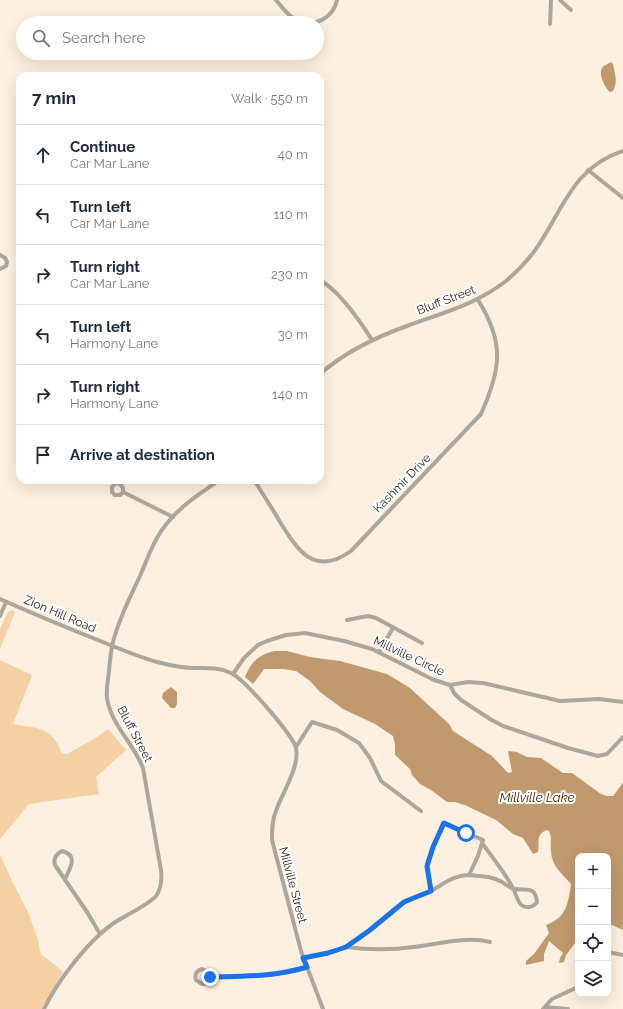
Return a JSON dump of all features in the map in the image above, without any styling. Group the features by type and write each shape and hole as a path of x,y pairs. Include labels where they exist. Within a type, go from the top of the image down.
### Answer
{"street":[{"path":"276,0 291,16"},
{"path":"324,19 334,10 338,0"},
{"path":"550,24 551,0"},
{"path":"560,0 571,10"},
{"name":"Bluff Street","path":"324,371 337,360 372,340 478,300 505,281 521,268 539,245 571,191 588,170 602,160 623,152"},
{"path":"588,170 623,198"},
{"path":"0,255 5,258 7,262 6,266 0,269"},
{"path":"324,283 338,295 372,340"},
{"name":"Kashmir Drive","path":"257,484 302,554 310,559 324,562 334,561 351,551 481,414 491,391 496,373 497,349 493,330 486,313 478,300"},
{"name":"Bluff Street","path":"44,1009 57,986 75,962 100,934 117,920 135,911 155,897 159,890 162,879 161,870 143,768 140,759 120,730 111,713 107,698 107,683 112,646 120,620 162,530 173,517 199,494 214,484"},
{"path":"123,492 173,517"},
{"name":"Zion Hill Road","path":"0,599 112,646"},
{"path":"0,616 6,602"},
{"path":"347,620 368,616 385,622 393,628 422,643"},
{"path":"380,652 393,628"},
{"name":"Millville Circle","path":"233,674 244,658 258,645 295,633 315,634 380,652 427,677 450,685 468,682 483,683 503,686 550,699 564,701 599,699 623,702"},
{"path":"112,646 119,650 178,667 219,669 233,674 257,696 287,732 296,747 312,722 337,730 359,743 370,758 381,781 421,811"},
{"name":"Millville Circle","path":"450,685 454,693 461,700 503,726 568,748 598,756 607,754 623,737"},
{"name":"Millville Street","path":"296,747 297,757 295,766 276,812 272,826 272,840 303,958 323,1009"},
{"path":"303,958 328,953 346,947 370,930 404,902 431,891 456,877 469,875 491,878 501,881 514,889 526,888 536,895 537,902 528,907 523,906 519,902 514,889 482,843 483,840 444,823 433,847 427,866 431,891"},
{"path":"469,875 482,843"},
{"path":"65,879 72,862 72,858 69,854 62,851 58,853 54,861 55,865 88,912 100,934"},
{"path":"346,947 371,950 396,950 467,940 490,942"},
{"path":"611,953 623,955"},
{"path":"210,977 271,975 307,967"},
{"path":"544,1008 552,999 575,988"},
{"path":"544,1008 568,1009"}],"shaded area":[{"path":"12,610 15,612 0,649 0,629 8,612"},
{"path":"0,660 32,675 13,724 44,730 54,738 62,754 67,754 108,729 126,750 96,777 99,794 29,804 0,839"},
{"path":"0,854 28,912 37,937 41,954 63,972 42,1009 0,1009"}],"water":[{"path":"611,62 613,64 616,81 615,88 610,92 601,77 601,71 605,65"},
{"name":"Millville Lake","path":"287,651 310,657 340,661 387,674 410,688 449,724 453,731 492,756 508,773 512,772 508,751 517,752 527,757 541,758 563,773 572,773 601,794 607,796 613,796 623,783 623,930 611,924 611,853 575,853 575,943 566,955 564,962 559,963 563,953 549,941 544,954 544,961 526,965 526,961 534,954 549,933 546,925 558,918 565,909 570,891 571,884 555,865 551,856 549,831 546,830 540,835 538,852 533,854 523,838 513,834 496,820 467,806 455,802 447,802 420,784 412,775 410,769 395,755 393,736 375,724 343,709 320,692 310,681 296,671 264,669 253,684 245,677 250,667 256,660 269,652"},
{"path":"171,687 177,692 177,704 175,708 171,708 162,698 163,693"}],"route":[{"path":"210,977 271,975 296,971 307,967 303,958 328,953 346,947 370,930 404,902 431,891 427,866 429,856 438,833 444,823 466,833"}]}
